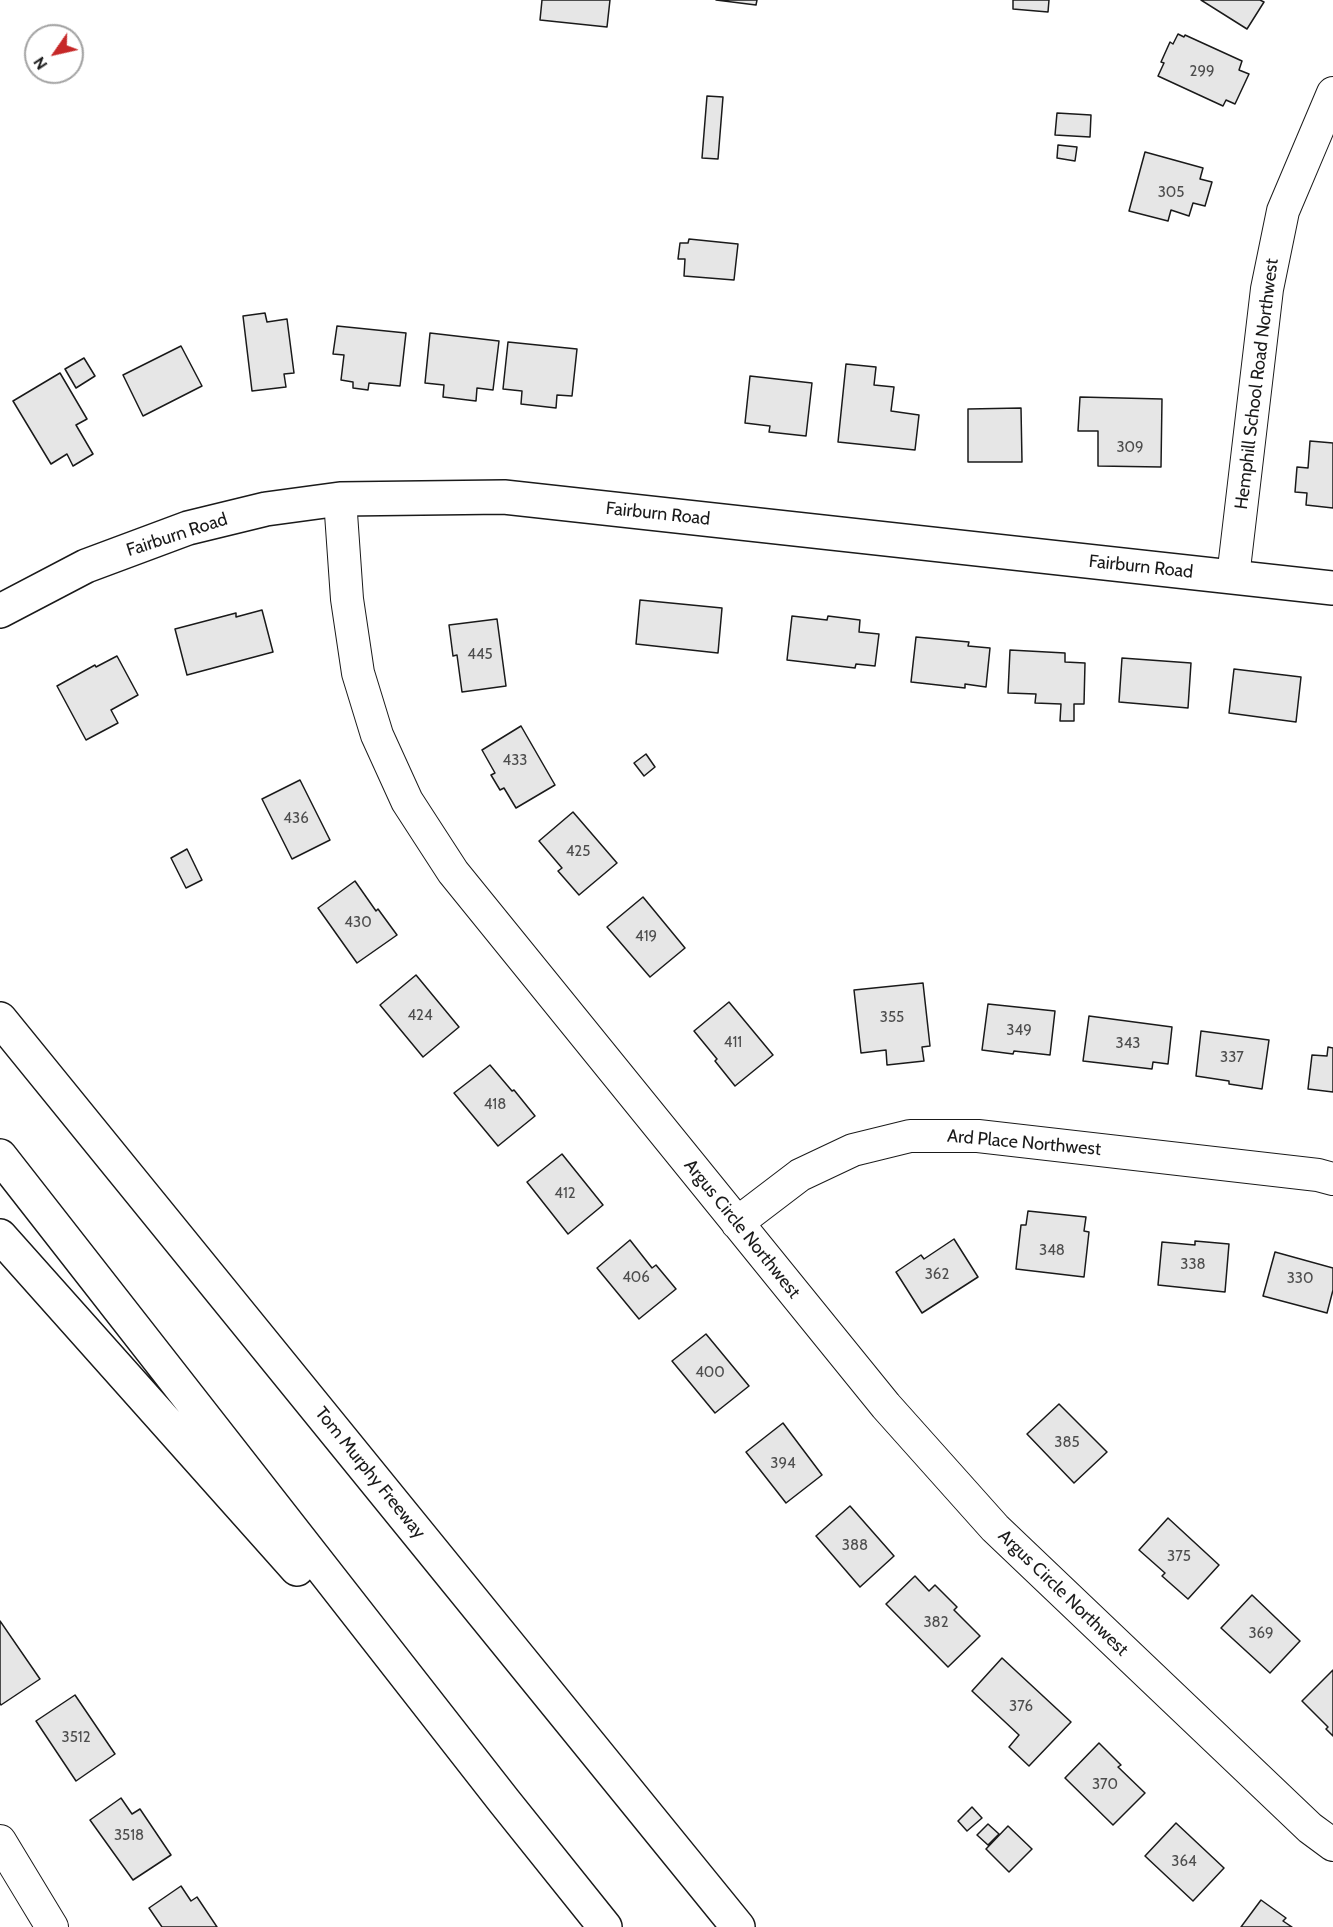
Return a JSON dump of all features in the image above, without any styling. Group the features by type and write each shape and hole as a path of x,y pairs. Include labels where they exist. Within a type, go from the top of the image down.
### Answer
{"main road":[{"name":"Fairburn Road","path":"0,611 86,566 188,528 266,508 340,499 504,497 1333,588"},
{"name":"Tom Murphy Freeway","path":"0,1019 738,1927"},
{"path":"0,1156 605,1927"},
{"path":"0,1236 504,1801"}],"street":[{"name":"Hemphill School Road Northwest","path":"1233,577 1267,289 1283,211 1333,93"},
{"name":"Argus Circle Northwest","path":"340,499 347,599 358,673 377,735 407,801 453,872 886,1407 994,1528 1310,1828 1333,1845"},
{"name":"Ard Place Northwest","path":"737,1223 800,1175 853,1150 910,1137 978,1136 1318,1175 1333,1179"},
{"path":"0,1841 52,1927"}],"building":[{"path":"542,0 610,0 607,27 540,20"},
{"path":"716,0 757,0 756,5"},
{"path":"1013,0 1049,0 1048,12 1013,9"},
{"path":"1201,0 1260,0 1264,2 1247,29"},
{"path":"1178,34 1242,61 1239,70 1249,74 1235,104 1226,100 1223,106 1158,76 1164,63 1161,62 1170,42 1173,44"},
{"path":"707,96 723,97 718,159 702,158"},
{"path":"1057,113 1091,115 1090,137 1055,135"},
{"path":"1058,145 1077,147 1075,161 1057,158"},
{"path":"1145,152 1203,168 1200,179 1212,182 1205,206 1193,203 1189,216 1171,210 1168,221 1129,211"},
{"path":"689,239 738,244 734,280 684,276 685,259 678,259 680,243 688,243"},
{"path":"265,313 267,322 287,319 294,373 284,374 286,387 252,391 243,316"},
{"path":"337,326 406,333 400,386 369,383 368,390 353,388 353,382 341,380 344,355 333,354"},
{"path":"430,333 499,341 493,390 477,388 476,401 443,397 444,385 425,383"},
{"path":"508,342 577,349 572,396 557,395 556,408 521,404 522,391 503,389"},
{"path":"181,346 202,386 143,416 123,375"},
{"path":"84,358 95,376 76,388 65,369"},
{"path":"846,364 876,367 874,385 894,387 891,411 919,415 915,450 838,442"},
{"path":"60,373 87,419 76,425 93,454 73,466 67,454 51,464 13,401"},
{"path":"750,376 812,383 806,436 769,432 770,426 745,423"},
{"path":"1080,397 1162,399 1161,467 1098,466 1098,431 1078,431"},
{"path":"1021,408 1022,462 968,462 968,409"},
{"path":"1310,441 1333,443 1333,508 1306,505 1307,493 1295,492 1297,467 1308,468"},
{"path":"640,600 722,608 718,653 636,644"},
{"path":"262,610 273,652 187,675 175,629 236,613 236,617"},
{"path":"792,616 827,620 828,616 860,620 859,632 879,634 875,666 856,664 855,668 787,660"},
{"path":"497,619 506,686 462,692 457,655 453,656 449,625"},
{"path":"916,637 969,642 968,646 990,648 986,687 965,684 965,688 911,682"},
{"path":"1010,650 1065,653 1065,662 1085,663 1084,704 1074,704 1074,721 1060,721 1061,704 1035,703 1036,694 1008,693"},
{"path":"117,656 138,695 111,710 118,723 86,740 57,686"},
{"path":"1122,658 1191,663 1188,708 1119,702"},
{"path":"1234,669 1301,677 1296,722 1229,713"},
{"path":"521,726 555,785 516,808 504,788 500,790 491,775 495,773 482,750"},
{"path":"646,754 655,767 644,776 634,763"},
{"path":"300,780 330,840 292,859 262,799"},
{"path":"573,812 617,863 579,895 558,871 562,868 539,841"},
{"path":"187,849 202,880 186,888 171,858"},
{"path":"355,881 376,911 378,909 397,935 357,963 318,908"},
{"path":"643,897 685,948 650,977 607,927"},
{"path":"416,975 459,1027 423,1057 380,1005"},
{"path":"923,983 930,1046 922,1047 924,1061 887,1065 886,1050 861,1053 854,990"},
{"path":"729,1002 773,1055 735,1086 694,1031"},
{"path":"988,1004 1055,1011 1050,1055 982,1050"},
{"path":"1089,1016 1172,1027 1168,1064 1153,1062 1152,1069 1083,1061"},
{"path":"1201,1031 1269,1040 1262,1089 1196,1076"},
{"path":"1328,1047 1333,1048 1333,1092 1308,1089 1312,1055 1327,1056"},
{"path":"490,1065 535,1116 498,1146 454,1093"},
{"path":"562,1154 603,1205 568,1234 527,1182"},
{"path":"1028,1211 1086,1217 1084,1231 1089,1232 1084,1277 1016,1269 1021,1225 1026,1225"},
{"path":"954,1239 978,1277 922,1313 896,1272 921,1255 924,1259"},
{"path":"630,1240 652,1268 656,1265 676,1289 639,1319 597,1268"},
{"path":"1195,1241 1229,1244 1225,1292 1158,1285 1162,1242 1195,1245"},
{"path":"1275,1252 1333,1268 1333,1290 1327,1313 1263,1296"},
{"path":"706,1334 749,1386 715,1413 672,1361"},
{"path":"1059,1404 1107,1452 1074,1483 1027,1434"},
{"path":"783,1423 822,1475 786,1503 746,1452"},
{"path":"850,1506 894,1556 860,1587 816,1536"},
{"path":"1168,1518 1219,1565 1188,1599 1162,1576 1165,1573 1139,1550"},
{"path":"915,1576 929,1591 935,1585 957,1607 954,1610 980,1636 948,1667 886,1604"},
{"path":"1252,1595 1300,1641 1270,1673 1221,1628"},
{"path":"0,1621 40,1679 1,1705 0,1703"},
{"path":"1002,1658 1071,1722 1029,1766 1009,1747 1019,1735 972,1691"},
{"path":"1333,1670 1333,1736 1326,1729 1328,1727 1302,1701"},
{"path":"75,1695 115,1754 76,1781 36,1721"},
{"path":"1099,1743 1121,1765 1118,1767 1145,1793 1113,1825 1065,1778"},
{"path":"121,1798 132,1814 140,1809 171,1855 133,1880 90,1820"},
{"path":"972,1807 982,1818 967,1831 958,1821"},
{"path":"1176,1823 1224,1868 1193,1901 1145,1856"},
{"path":"988,1824 999,1834 988,1845 977,1835"},
{"path":"1008,1826 1032,1849 1009,1872 986,1849"},
{"path":"181,1886 191,1901 197,1897 217,1927 162,1927 149,1908"},
{"path":"1261,1900 1286,1918 1283,1921 1292,1927 1241,1927"}]}
